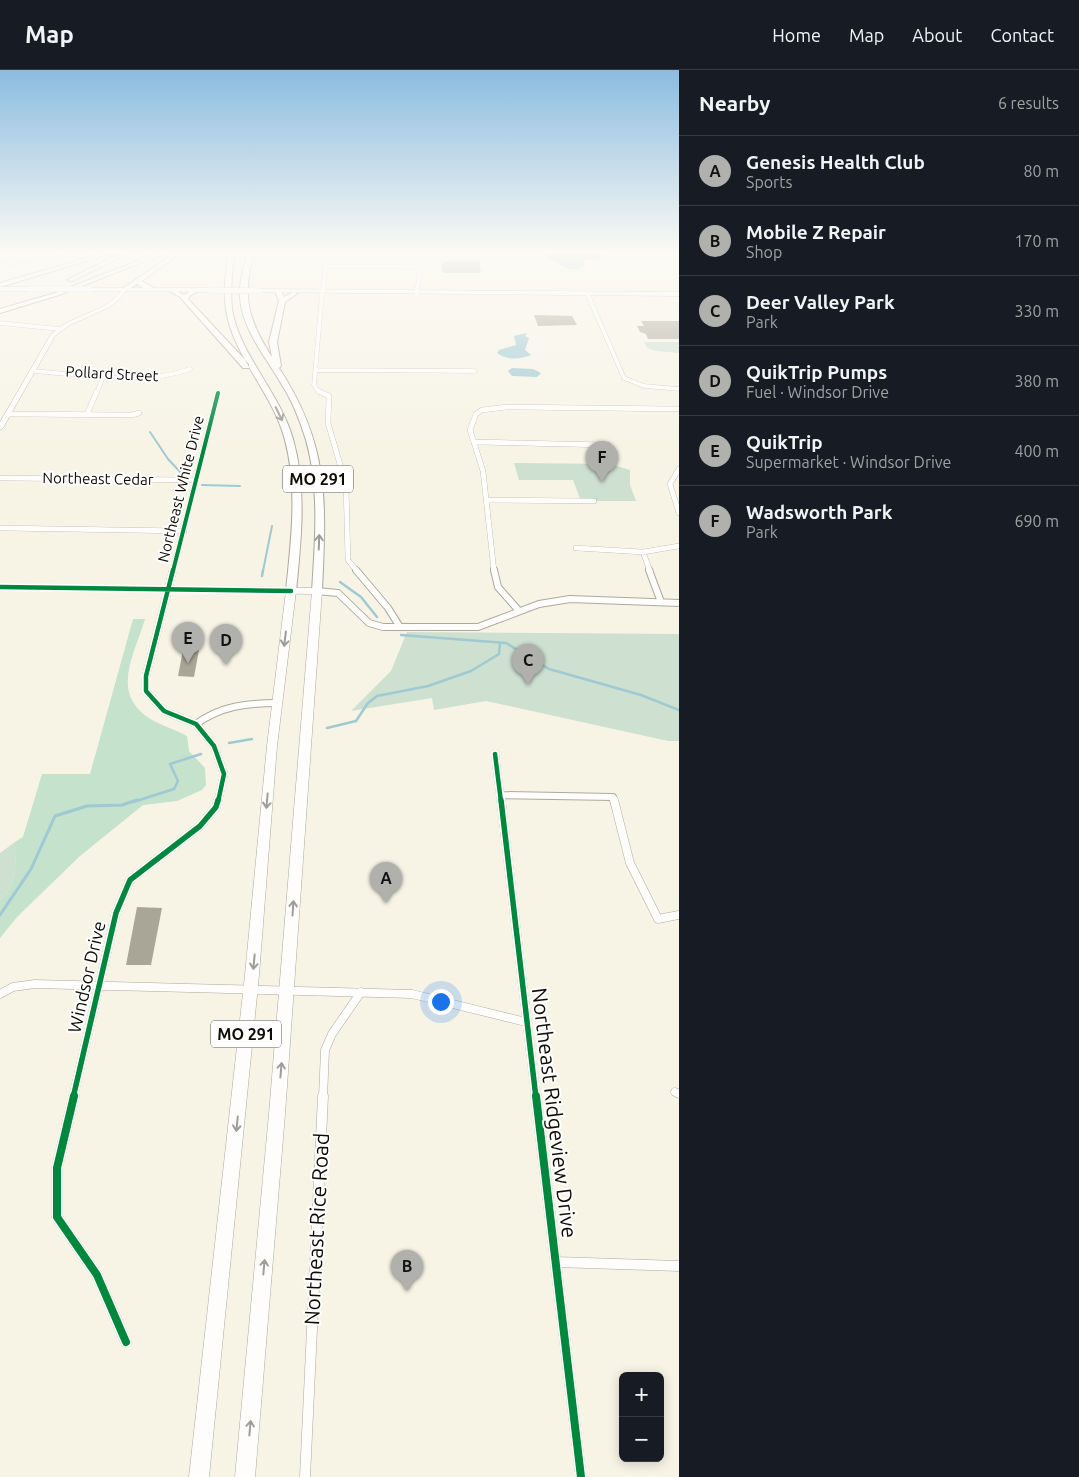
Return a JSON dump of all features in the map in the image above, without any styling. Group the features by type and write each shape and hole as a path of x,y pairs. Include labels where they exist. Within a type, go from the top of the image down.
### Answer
{"highway":[{"path":"202,318 267,390"},
{"name":"MO 291","path":"231,318 239,343 282,418 297,477 297,525 292,591"},
{"name":"MO 291","path":"247,318 251,330 296,403 307,428 318,473 320,500 317,591"},
{"path":"278,318 273,342 280,376"}],"main road":[{"path":"0,428 53,335 84,318"},
{"path":"0,587 317,591"},
{"name":"MO 291","path":"199,1477 251,989 277,703 292,591"},
{"name":"MO 291","path":"246,1477 287,990 317,591"}],"street":[{"path":"321,318 314,385 319,392 329,396 328,423 346,485 348,560 388,608 400,627"},
{"path":"598,318 624,378 644,386 679,389"},
{"path":"0,323 27,324 59,330"},
{"name":"Pollard Street","path":"32,371 63,372 103,377 158,377 177,375 190,369"},
{"path":"316,370 475,371"},
{"path":"88,414 103,377"},
{"name":"Northeast White Drive","path":"169,590 218,393"},
{"path":"519,611 498,587 494,572 487,500 476,442 470,430 476,414 507,407 679,409"},
{"path":"9,414 132,415 139,413"},
{"path":"476,442 608,445"},
{"path":"679,469 670,484 679,513"},
{"name":"Northeast Cedar","path":"0,478 196,480"},
{"path":"487,500 594,502"},
{"path":"0,528 184,531"},
{"path":"576,548 642,552 679,546"},
{"path":"642,552 661,602"},
{"name":"Windsor Drive","path":"126,1342 97,1275 57,1217 57,1168 116,913 130,880 200,826 216,807 222,790 224,774 214,746 196,724 164,710 151,699 146,691 146,676 169,590"},
{"path":"317,591 338,593 369,623 383,627 478,627 539,604 570,599 679,603"},
{"path":"196,724 207,715 235,705 277,703"},
{"name":"Northeast Ridgeview Drive","path":"495,754 502,795 526,1022 581,1477"},
{"path":"502,795 614,797 630,863 658,919 679,915"},
{"path":"0,994 13,987 35,984 362,992 439,998 486,1014 526,1022"},
{"name":"Northeast Rice Road","path":"305,1477 324,1050 332,1034 362,992"},
{"path":"556,1262 679,1266"}],"green space":[{"path":"644,342 679,342 679,353 656,351 647,348"},
{"path":"514,463 611,464 630,470 630,485 636,501 581,501 573,480 519,480"},
{"path":"133,619 145,619 128,674 131,698 139,710 152,720 187,736 189,751 205,768 206,785 202,790 177,801 143,805 80,856 17,917 0,938 0,900 13,880 15,873 15,842 23,837 42,774 90,774"},
{"path":"407,632 679,634 679,741 668,741 486,701 434,710 432,698 351,711 391,671"},
{"path":"15,842 15,873 10,887 0,900 0,853"}],"water":[{"path":"527,333 525,336 529,338 525,350 531,355 523,358 514,358 501,356 497,353 499,350 516,345 514,336"},
{"path":"512,368 533,369 541,373 537,377 512,376 508,371"}],"building":[{"path":"535,318 573,318 577,325 538,326"},
{"path":"641,321 679,321 679,339 648,339 646,334 640,332 637,326 644,326"},
{"path":"183,650 199,650 194,677 178,676"},
{"path":"137,907 162,908 151,965 126,965"}],"waterway":[{"path":"150,432 168,459 183,475"},
{"path":"202,485 240,486"},
{"path":"263,571 272,526"},
{"path":"262,576 263,570"},
{"path":"340,582 361,597 377,617"},
{"path":"401,635 506,643 549,669 641,695 679,710"},
{"path":"327,728 356,721 368,703 377,696 428,686 471,671 499,654 500,643"},
{"path":"229,743 252,739"},
{"path":"133,802 174,789 178,781 170,764 201,754"},
{"path":"0,915 31,869 55,816 87,806 122,805 137,800"}],"cycle path":[{"path":"126,1342 97,1275 57,1217 57,1168 116,913 130,880 200,826 216,807 222,790 224,774 214,746 196,724 164,711 151,699 146,691 146,676 218,393"},
{"path":"0,587 291,591"},
{"path":"495,754 581,1477"}],"place":[{"name":"Wadsworth Park","path":"602,482"},
{"name":"QuikTrip","path":"188,663"},
{"name":"QuikTrip Pumps","path":"226,665"},
{"name":"Deer Valley Park","path":"528,685"},
{"name":"Genesis Health Club","path":"386,903"},
{"name":"Mobile Z Repair","path":"407,1291"}]}
